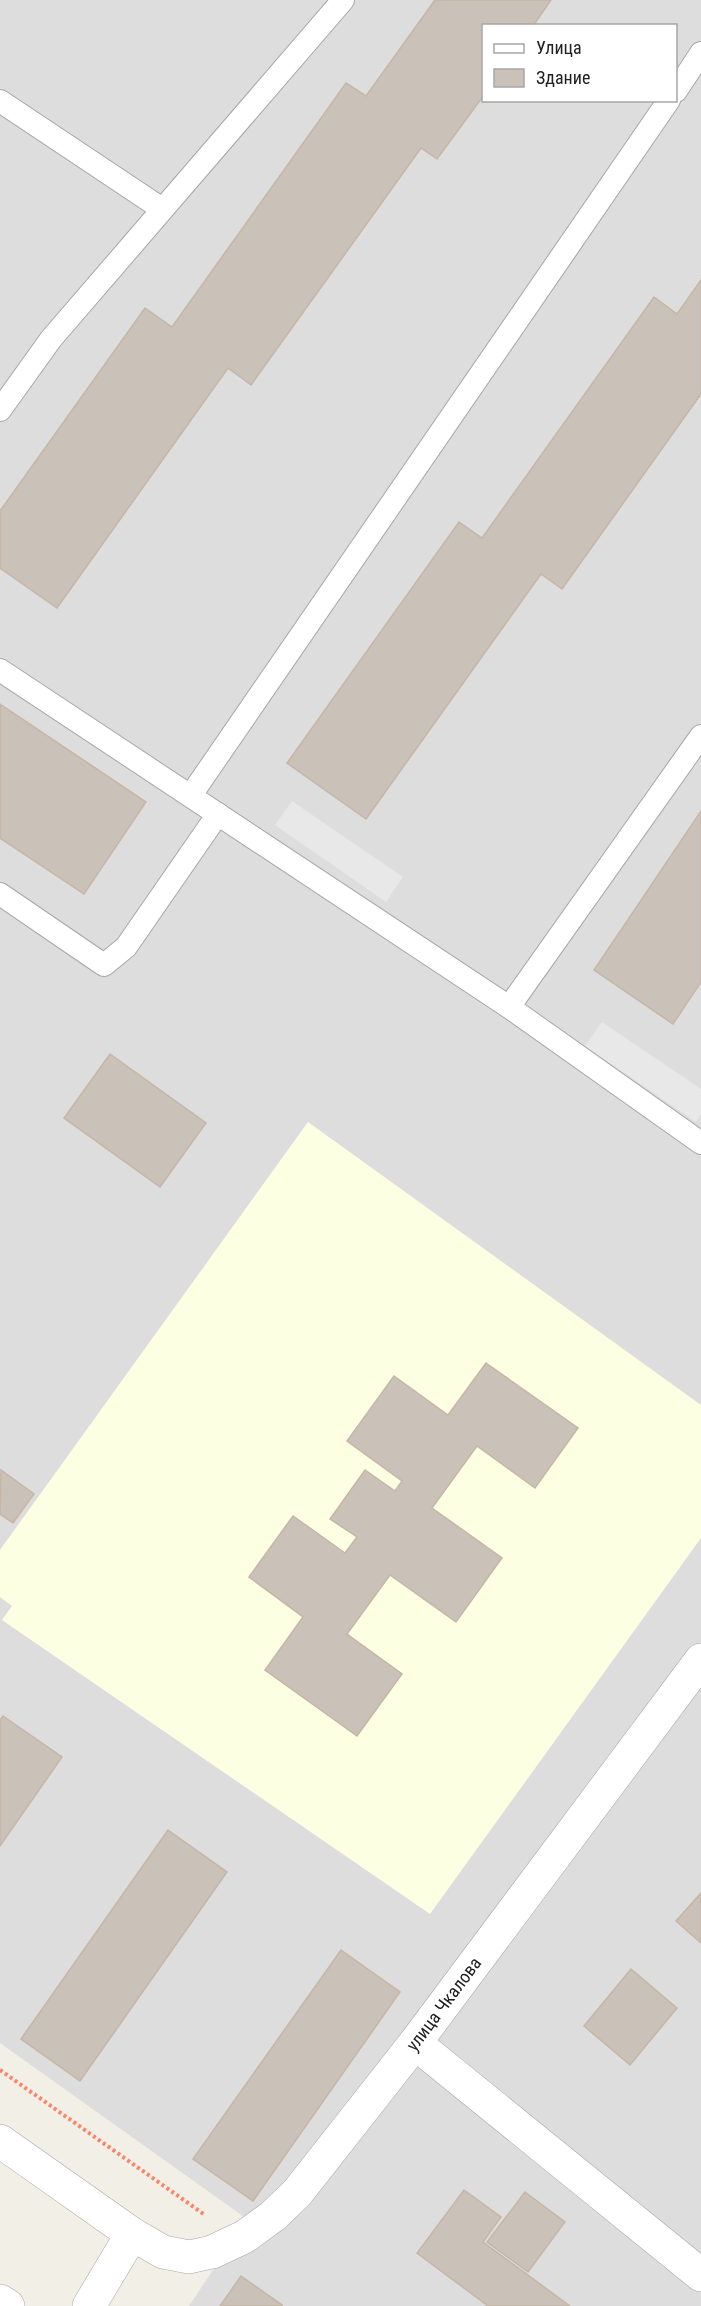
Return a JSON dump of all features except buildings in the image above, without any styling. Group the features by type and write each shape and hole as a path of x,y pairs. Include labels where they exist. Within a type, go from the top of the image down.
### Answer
{"street":[{"name":"улица Чкалова","path":"0,2141 132,2234 163,2252 189,2257 212,2252 244,2237 273,2216 297,2193 415,2043 701,1660"},
{"path":"415,2043 701,2275"},
{"path":"89,2306 132,2234"},
{"path":"0,2301 8,2306"}],"lane":[{"path":"0,410 51,339 343,0"},
{"path":"677,88 701,53"},
{"path":"0,101 162,210"},
{"path":"191,795 668,102"},
{"path":"0,670 509,1007 701,1143"},
{"path":"509,1007 701,736"},
{"path":"0,894 104,965 126,947 218,814"}],"path":[{"path":"0,2070 212,2219"}],"shaded area":[{"path":"0,0 701,0 701,2306 189,2306 247,2219 0,2043"},
{"path":"292,801 403,877 386,902 275,825"},
{"path":"602,1022 701,1089 701,1114 696,1122 585,1046"},
{"path":"308,1122 701,1405 701,1538 430,1914 2,1620 12,1606 0,1597 0,1550"}]}
